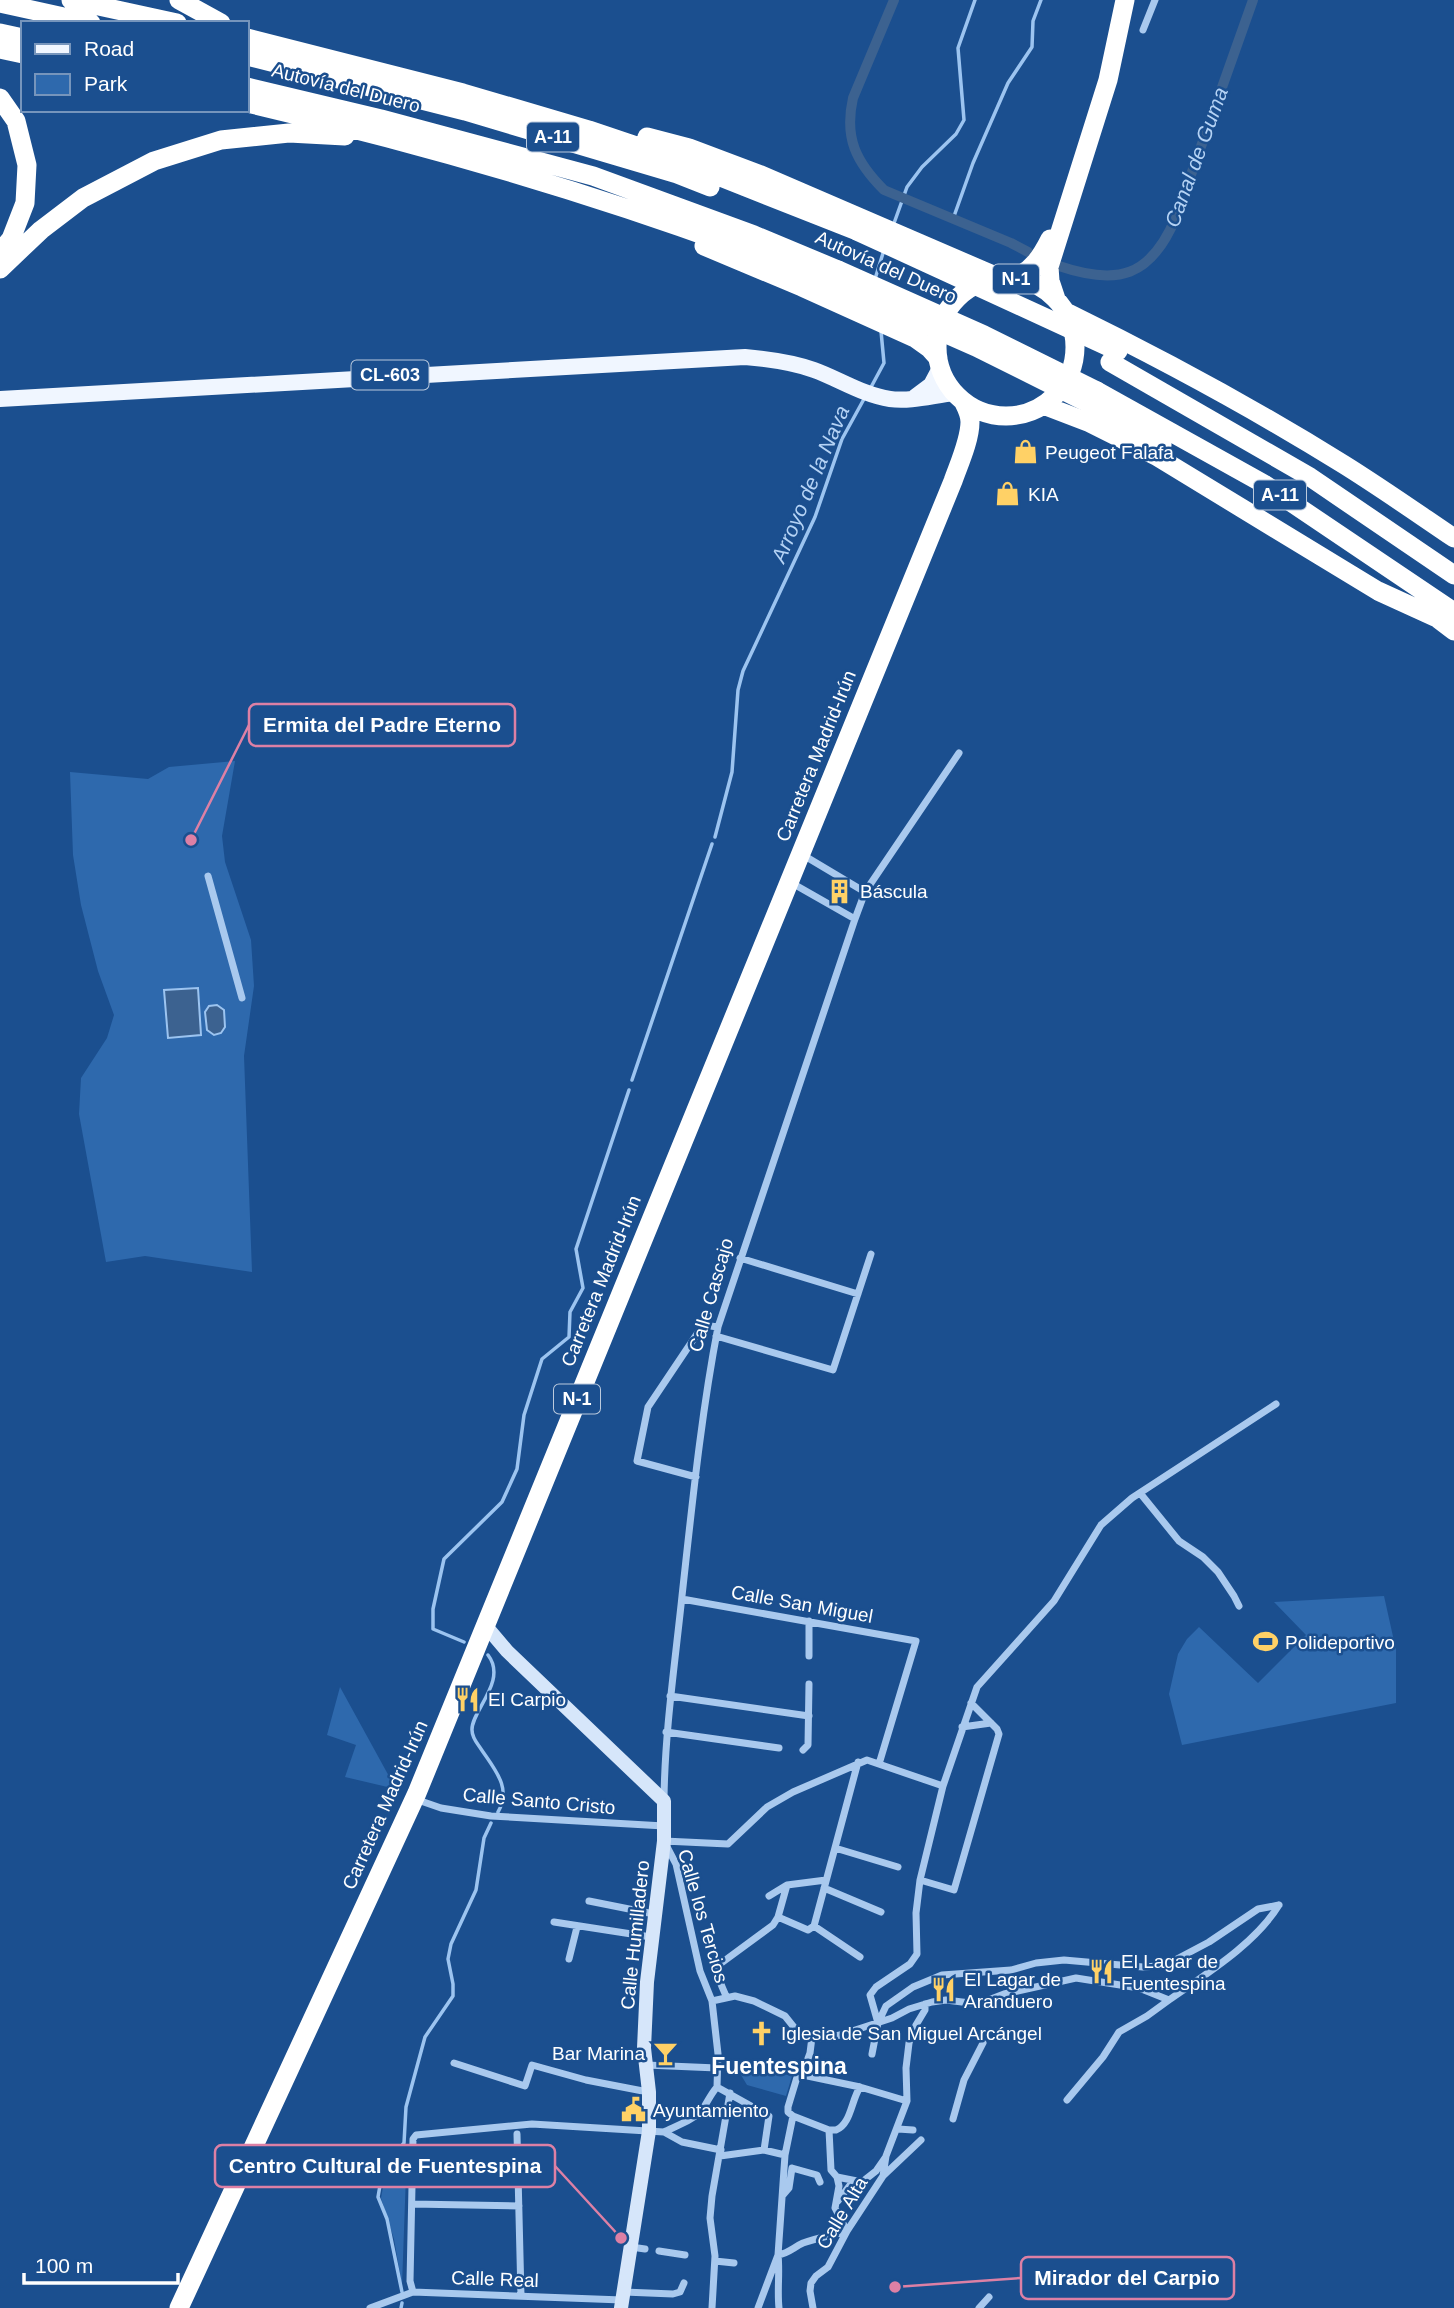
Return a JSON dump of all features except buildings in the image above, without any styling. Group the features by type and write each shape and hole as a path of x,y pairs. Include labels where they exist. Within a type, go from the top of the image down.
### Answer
{"highway":[{"path":"71,0 168,21"},
{"path":"179,0 217,21"},
{"name":"N-1","path":"1043,405 1059,392 1070,373 1075,353 1073,332 1050,281 1049,267 1108,80 1125,0"},
{"path":"0,4 81,21"},
{"path":"0,33 21,38"},
{"path":"251,38 463,93 589,130 675,159 860,232 921,242 1007,278"},
{"path":"0,49 21,54"},
{"name":"Autovía del Duero","path":"248,56 465,111 860,232 1114,357 1310,477 1454,575"},
{"name":"Autovía del Duero","path":"248,87 381,119 593,176 754,235 834,277 984,335 1093,397 1264,484 1445,615"},
{"path":"0,98 16,121 27,165 25,203 10,239 0,252"},
{"path":"248,103 548,182 834,277"},
{"path":"0,269 41,230 83,198 154,161 221,140 289,132 361,138 426,148"},
{"path":"548,182 652,222 898,330 929,348 939,363"},
{"name":"N-1","path":"959,397 946,382 939,363 937,336 945,314 959,296 978,284 1028,271 1038,261 1071,194"},
{"name":"N-1","path":"1007,278 1030,282 1044,289 1061,306"},
{"path":"1061,306 1343,464 1454,538"},
{"path":"1114,357 1264,430 1341,477 1454,554"},
{"path":"959,397 978,410 996,415 1020,414 1043,405 1090,423 1156,456 1378,591 1445,615 1454,631"},
{"name":"Carretera Madrid-Irún","path":"179,2308 414,1798 790,882 962,456 970,423 969,414 959,397"},
{"name":"Carretera Madrid-Irún","path":"962,456 982,427 996,415"}],"main road":[{"name":"CL-603","path":"0,399 708,357 780,361 812,369 886,398 959,397"},
{"path":"914,398 931,385 939,363"},
{"path":"485,1625 507,1651 664,1801"},
{"name":"Calle Cascajo","path":"664,1801 664,1826"},
{"name":"Calle Humilladero","path":"622,2300 638,2248 656,2131 644,2048 651,1937 664,1826"}],"street":[{"path":"1143,30 1155,0"},
{"name":"Calle Cascajo","path":"664,1801 670,1696 696,1477 718,1326 865,892 959,752"},
{"path":"801,854 865,892"},
{"path":"208,876 242,998"},
{"path":"790,882 855,919"},
{"path":"716,1336 833,1370 871,1254"},
{"path":"740,1258 858,1294"},
{"path":"696,1477 637,1461 648,1406 703,1325 718,1326"},
{"path":"878,2022 870,1995 885,1980 909,1964 917,1954 916,1913 920,1880 943,1786 977,1687 1054,1601 1101,1525 1140,1493 1276,1404"},
{"path":"1140,1493 1179,1541 1203,1557 1218,1572 1239,1606"},
{"name":"Calle San Miguel","path":"682,1599 916,1641 879,1764"},
{"path":"809,1621 809,1656"},
{"path":"803,1750 808,1745 809,1684"},
{"path":"670,1696 809,1716"},
{"path":"920,1880 954,1890 999,1734 971,1703"},
{"path":"962,1727 991,1723"},
{"path":"666,1732 779,1748"},
{"path":"664,1841 729,1844 767,1807 793,1792 867,1760 943,1786"},
{"path":"778,1917 808,1930 814,1926 858,1762"},
{"name":"Calle Santo Cristo","path":"414,1798 441,1808 491,1816 664,1826"},
{"name":"Calle los Tercios","path":"664,1841 676,1864 700,1971 712,2001 717,2087"},
{"path":"835,1848 898,1867"},
{"path":"769,1896 787,1885 825,1884 881,1912"},
{"path":"726,1996 717,1969 773,1925 787,1885"},
{"path":"589,1901 654,1914"},
{"path":"872,2054 878,2022 886,2007 913,1987 942,1975 1011,1970 1036,1963 1064,1960 1143,1968 1158,1966 1209,1942 1258,1909 1279,1905 1268,1922 1208,1973 1147,2016 1119,2032 1103,2057 1067,2099"},
{"path":"554,1922 651,1937"},
{"path":"814,1926 860,1957"},
{"path":"569,1959 577,1927"},
{"path":"860,2087 853,2098 846,2123 836,2130 829,2130 789,2112 788,2107 798,2074 806,2064 812,2037 840,2035 925,2004 946,2000 978,2004 1004,1994 1076,1979 1139,1988 1168,2000"},
{"name":"Calle los Tercios","path":"712,2001 726,1996 754,2001 790,2020 797,2032 812,2037"},
{"name":"Calle Alta","path":"813,2308 811,2283 828,2267 847,2231 883,2176 886,2156 907,2101 906,2068 909,2043 925,2010 925,2004"},
{"path":"953,2119 964,2080 983,2043"},
{"path":"454,2063 525,2086 532,2065 649,2092"},
{"path":"646,2064 717,2068"},
{"path":"798,2074 860,2087 907,2101"},
{"path":"414,2292 410,2281 413,2138 416,2135 533,2124 656,2131 682,2124 704,2108 708,2097 717,2087 769,2116 764,2150"},
{"path":"712,2308 715,2261 710,2218 730,2093"},
{"path":"779,2308 777,2285 782,2195 785,2155 793,2116"},
{"path":"898,2129 913,2130"},
{"path":"778,2255 790,2252 799,2245 847,2231 835,2208 839,2186 831,2170 829,2130"},
{"path":"656,2131 721,2153 764,2150 785,2155"},
{"path":"517,2134 521,2296"},
{"path":"883,2176 921,2140"},
{"path":"837,2178 862,2182 870,2177 886,2156"},
{"path":"782,2195 789,2189 792,2168 817,2175 820,2182"},
{"path":"837,2201 853,2180"},
{"path":"412,2204 519,2206"},
{"path":"659,2251 685,2255"},
{"path":"758,2308 778,2255"},
{"path":"715,2261 734,2263"},
{"name":"Calle Real","path":"370,2308 414,2292 622,2300 673,2294 680,2292 684,2283"},
{"path":"979,2308 989,2297"}],"green space":[{"path":"235,761 222,836 225,862 251,940 254,986 244,1056 252,1272 145,1256 106,1262 79,1114 81,1078 107,1038 114,1015 98,971 81,905 73,855 70,772 148,779 169,767"},
{"path":"1384,1596 1396,1650 1396,1703 1182,1745 1169,1694 1178,1654 1187,1639 1199,1627 1258,1683 1306,1635 1274,1602"},
{"path":"340,1687 396,1789 345,1777 356,1745 327,1735"},
{"path":"751,2066 792,2076 786,2096 747,2085 738,2070"},
{"path":"407,2147 402,2285 394,2239 381,2198 386,2171 392,2160"}],"shaded area":[{"path":"198,988 201,1035 168,1038 164,990"},
{"path":"217,1005 224,1010 225,1027 221,1033 214,1035 207,1030 205,1012 209,1006"}],"waterway":[{"name":"Canal de Guma","path":"894,0 853,98 851,137 860,159 884,190 1028,252"},
{"name":"Arroyo de la Nava","path":"893,226 907,187 922,167 956,134 964,120 958,48 975,0"},
{"path":"953,219 973,163 1008,83 1032,47 1033,21 1041,0"},
{"name":"Canal de Guma","path":"1059,266 1080,272 1115,275 1130,272 1144,264 1155,253 1176,217 1253,0"},
{"name":"Arroyo de la Nava","path":"875,279 884,250"},
{"name":"Arroyo de la Nava","path":"870,389 884,363 881,331"},
{"name":"Arroyo de la Nava","path":"715,837 732,772 738,690 743,671 815,517 842,439 864,399"},
{"name":"Arroyo de la Nava","path":"632,1080 712,844"},
{"name":"Arroyo de la Nava","path":"464,1642 433,1629 433,1609 444,1559 502,1502 517,1469 524,1415 542,1359 569,1337 570,1312 583,1288 576,1249 629,1090"},
{"name":"Arroyo de la Nava","path":"488,1655 494,1675 472,1730 475,1740 500,1779 503,1795 498,1812"},
{"name":"Arroyo de la Nava","path":"402,2292 387,2219 378,2197 383,2168 404,2143 406,2107 425,2037 453,1996 448,1959 451,1944 476,1890 484,1838 491,1823"},
{"name":"Arroyo de la Nava","path":"401,2308 402,2303"}],"place":[{"name":"Peugeot Falafa","path":"1025,452"},
{"name":"KIA","path":"1008,494"},
{"name":"Ermita del Padre Eterno","path":"191,840"},
{"name":"Báscula","path":"840,891"},
{"name":"Polideportivo","path":"1265,1642"},
{"name":"El Carpio","path":"468,1699"},
{"name":"El Lagar de Fuentespina","path":"1101,1972"},
{"name":"El Lagar de Aranduero","path":"944,1990"},
{"name":"Iglesia de San Miguel Arcángel","path":"761,2033"},
{"name":"Bar Marina","path":"665,2053"},
{"name":"Ayuntamiento","path":"633,2110"},
{"name":"Centro Cultural de Fuentespina","path":"621,2238"},
{"name":"Mirador del Carpio","path":"895,2287"}],"district":[{"name":"Fuentespina","path":"779,2066"}]}
